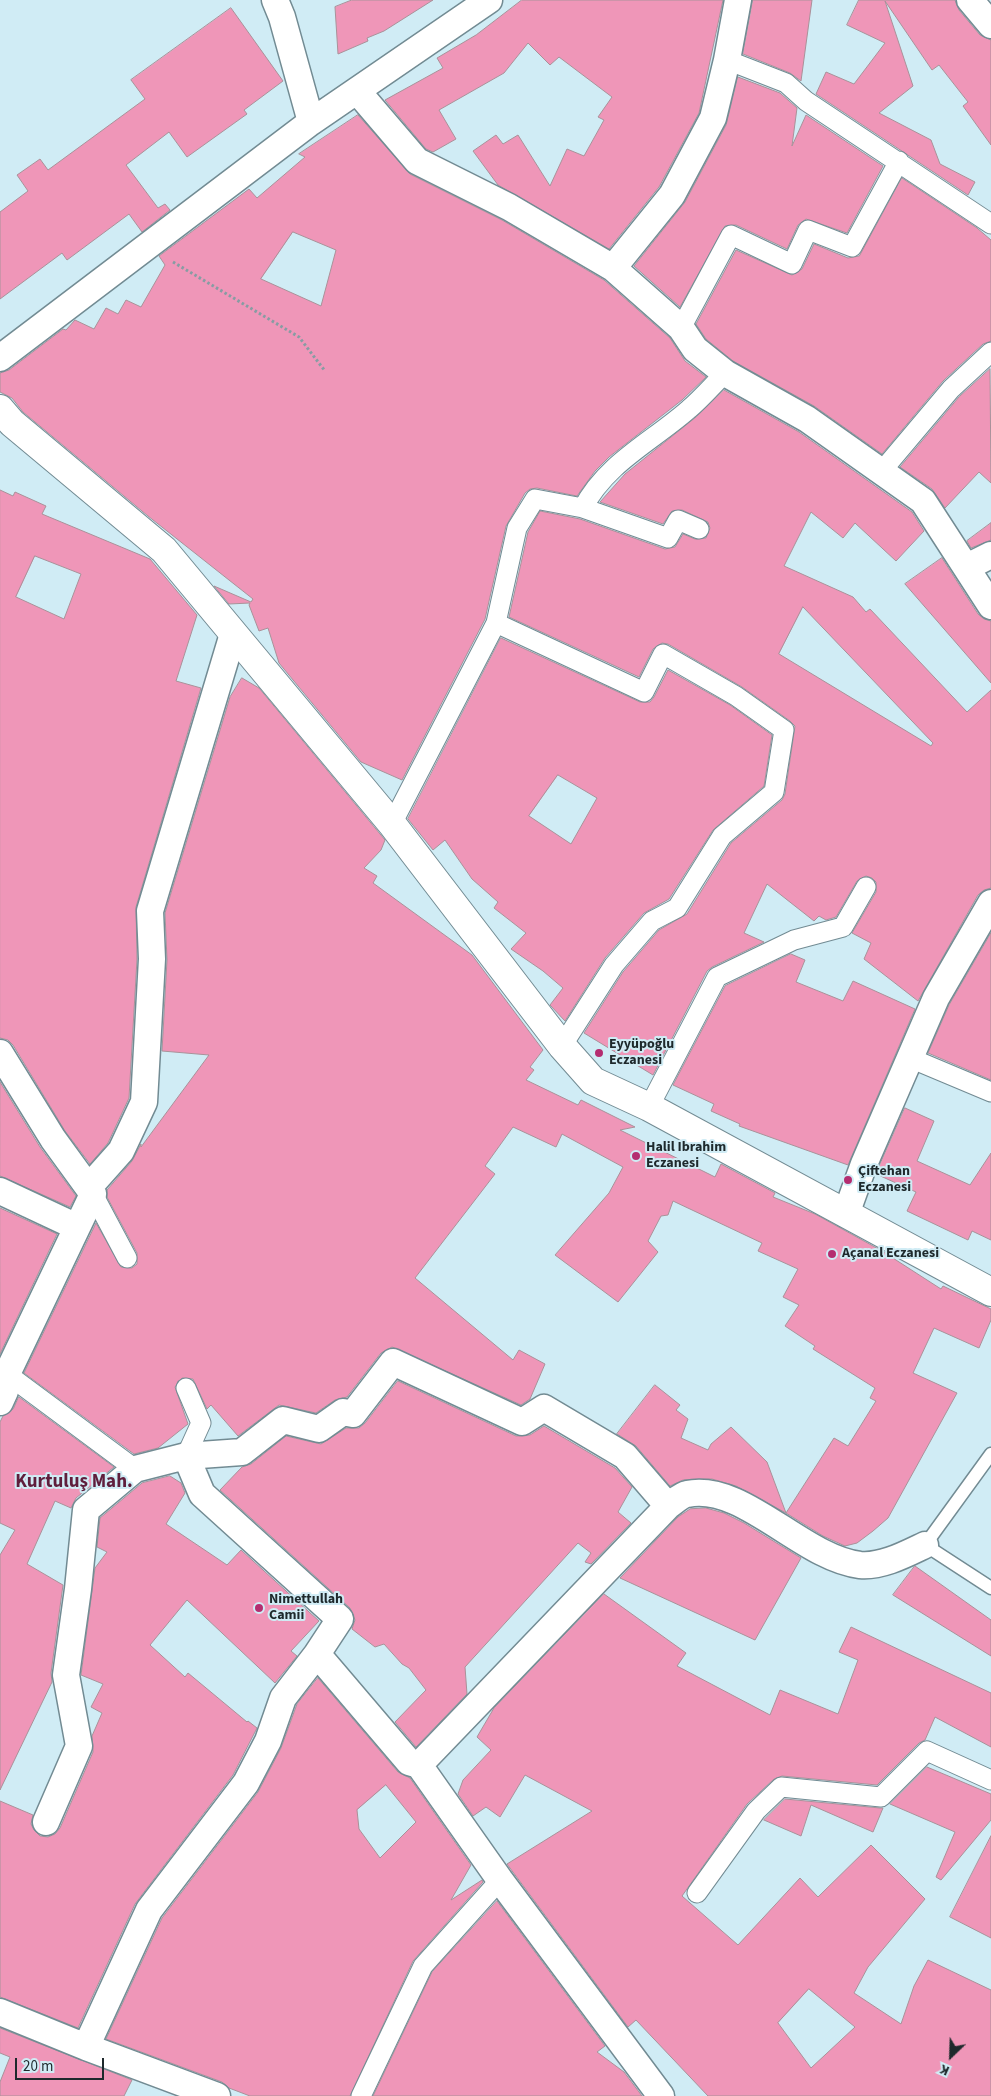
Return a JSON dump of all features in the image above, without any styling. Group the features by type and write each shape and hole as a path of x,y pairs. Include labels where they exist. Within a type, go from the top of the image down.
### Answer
{"main road":[{"path":"0,409 12,423 164,550 392,824 562,1046 593,1082 649,1107 991,1292"}],"street":[{"path":"275,0 282,17 311,122"},
{"path":"0,358 311,122 358,92 489,0"},
{"path":"613,268 672,194 713,118 727,60 738,0"},
{"path":"970,0 991,25"},
{"path":"727,60 786,83 806,101 899,161 991,224"},
{"path":"358,92 417,161 509,207 613,268 681,328 695,349 725,373 807,419 923,501 991,606"},
{"path":"681,328 732,235 792,264 808,230 852,247 899,161"},
{"path":"881,472 952,389 991,352"},
{"path":"583,508 592,492 636,448 689,410 725,373"},
{"path":"392,824 496,623 517,528 535,499 583,508 668,538 678,520 699,528"},
{"path":"967,567 991,555"},
{"path":"496,623 644,692 663,654 736,696 784,730 774,792 722,836 677,908 652,921 614,965 562,1046"},
{"path":"0,1402 5,1391 7,1374 77,1227 91,1191 121,1151 144,1102 152,960 150,911 233,634"},
{"path":"649,1107 717,977 794,940 843,927 866,887"},
{"path":"846,1214 864,1164 936,998 991,903"},
{"path":"0,1053 53,1139 91,1191 127,1258"},
{"path":"910,1058 991,1092"},
{"path":"0,1191 77,1227"},
{"path":"46,1822 79,1746 66,1676 78,1589 86,1510 134,1468 186,1456 242,1452 283,1420 319,1429 343,1412 353,1414 393,1362 522,1422 544,1408 625,1456 668,1506"},
{"path":"7,1374 134,1468"},
{"path":"86,2047 149,1910 246,1783 268,1741 286,1692 317,1654 340,1619 202,1494 186,1456 201,1423 186,1388"},
{"path":"419,1765 668,1506 686,1494 709,1493 731,1499 824,1554 861,1565 894,1559 925,1546"},
{"path":"317,1654 409,1762 419,1765 500,1880 661,2096"},
{"path":"697,1893 756,1811 781,1787 881,1797 927,1751 991,1780"},
{"path":"362,2096 423,1966 500,1880"},
{"path":"0,2012 86,2047 217,2096"}],"lane":[{"path":"991,1454 925,1546 991,1588"}],"path":[{"path":"146,247 299,337 325,371"}],"building":[{"path":"352,0 433,0 384,31 367,38 368,41 338,54 335,7"},
{"path":"522,0 723,0 699,113 659,187 609,249 498,185 473,151 496,135 503,144 518,135 550,186 567,149 584,156 604,120 598,117 612,97 559,57 550,65 528,43 504,73 439,110 456,139 433,152 426,149 385,100 443,68 437,58 476,35"},
{"path":"753,0 812,0 801,81 790,73 743,54"},
{"path":"859,0 955,0 959,10 980,35 991,40 991,145 963,106 968,102 939,65 932,70 885,1 913,86 879,113 931,140 940,164 975,182 968,195 816,94 826,72 854,84 885,43 847,25"},
{"path":"231,8 283,81 244,110 247,114 187,157 169,132 126,165 158,208 165,204 170,210 142,232 129,214 67,260 62,253 0,299 0,212 28,191 17,175 40,159 48,170 145,99 131,80"},
{"path":"738,77 780,93 797,108 792,146 806,115 883,166 847,233 806,219 798,225 787,249 736,225 725,226 680,307 634,266 685,202 726,125"},
{"path":"358,115 410,174 502,220 604,280 670,338 685,361 706,377 682,400 609,457 595,471 577,496 537,488 530,489 525,493 506,526 485,619 402,780 361,762 279,663 268,628 259,631 249,605 250,603 229,604 214,586 251,602 253,599 148,516 23,412 12,398 0,392 0,373 9,370 63,329 66,330 75,320 94,329 106,308 118,314 126,300 141,307 165,265 159,256 249,189 257,198 305,157 299,154","holes":["293,232 336,250 321,306 261,279"]},
{"path":"902,178 977,228 991,240 991,341 983,344 943,381 882,454 814,406 733,361 706,339 696,324 736,250 792,275 802,269 814,244 848,258 859,256"},
{"path":"990,369 991,483 979,472 945,508 932,489 900,467 959,397"},
{"path":"724,390 799,432 912,512 924,531 896,561 855,523 843,538 811,512 784,566 853,597 866,612 870,609 967,712 991,690 991,888 984,890 978,895 918,1001 864,959 871,943 852,933 876,892 876,882 872,878 866,876 857,881 836,917 826,920 819,916 814,921 767,884 744,933 764,942 707,971 653,1075 584,1033 623,972 659,930 687,914 731,843 782,800 785,794 795,726 742,687 668,644 662,643 653,649 639,677 509,617 528,532 540,511 580,519 665,549 675,547 683,534 695,539 706,538 710,528 708,522 682,510 672,511 663,524 600,502 625,474 696,417","holes":["803,607 933,743 931,746 779,654"]},
{"path":"0,490 13,496 15,492 46,506 42,514 150,559 197,615 176,681 201,688 136,907 137,959 129,1098 108,1143 90,1164 65,1131 13,1045 8,1040 0,1038","holes":["35,556 81,574 64,619 16,597"]},
{"path":"991,523 991,540 971,548 967,541"},
{"path":"942,558 978,614 984,619 991,621 991,683 905,584"},
{"path":"501,638 640,702 650,702 668,670 730,705 772,735 764,786 713,830 669,899 644,913 605,958 565,1021 550,1005 563,988 543,971 511,949 526,933 494,908 498,902 472,879 445,840 433,850 408,819","holes":["558,775 597,798 571,844 529,816"]},
{"path":"242,678 259,688 385,840 381,850 364,868 377,876 373,883 472,955 543,1050 530,1067 534,1070 526,1080 578,1105 581,1100 635,1127 620,1130 715,1177 721,1164 775,1193 773,1197 815,1214 882,1251 941,1289 943,1286 991,1309 991,1320 979,1348 934,1328 913,1373 957,1393 888,1518 857,1543 845,1546 823,1536 786,1513 834,1438 848,1446 876,1401 870,1398 875,1388 813,1349 815,1346 785,1326 799,1305 783,1297 798,1269 758,1251 762,1243 673,1201 668,1215 661,1216 648,1241 658,1252 618,1302 555,1255 609,1193 623,1167 562,1134 556,1147 513,1127 485,1166 495,1174 415,1278 513,1360 519,1350 545,1364 530,1399 521,1405 392,1347 381,1353 347,1397 335,1400 316,1413 279,1405 238,1436 211,1405 207,1409 193,1379 182,1378 175,1387 188,1424 158,1448 134,1454 24,1373 96,1223 121,1267 132,1268 137,1264 137,1253 107,1197 107,1190 132,1161 141,1144 141,1147 209,1055 162,1051 167,960 165,913 230,697"},
{"path":"991,933 991,1080 928,1053 949,1005"},
{"path":"791,954 805,960 796,982 843,1001 853,981 915,1009 848,1165 739,1126 740,1124 711,1111 714,1104 673,1085 725,986"},
{"path":"0,1082 40,1147 76,1196 70,1207 0,1176"},
{"path":"905,1108 934,1121 917,1161 970,1185 991,1153 991,1240 972,1231 968,1240 907,1211 916,1192 876,1174"},
{"path":"0,1208 57,1234 0,1354"},
{"path":"398,1381 516,1436 530,1435 544,1426 615,1468 632,1487 618,1512 631,1523 591,1564 585,1562 591,1553 578,1543 465,1667 467,1694 416,1747 395,1722 426,1690 409,1668 402,1664 384,1644 375,1647 352,1629 355,1620 350,1608 220,1490 242,1467 251,1464 286,1436 321,1444 346,1428 359,1428"},
{"path":"655,1385 680,1405 676,1410 688,1419 681,1438 708,1450 711,1444 731,1427 767,1462 786,1513 736,1486 712,1479 683,1480 670,1486 636,1446 617,1434"},
{"path":"19,1397 114,1467 76,1498 71,1508 55,1501 27,1564 63,1585 51,1673 52,1682 0,1790 0,1555 15,1530 0,1523 0,1422 3,1416 13,1409"},
{"path":"170,1476 181,1483 185,1493 166,1524 227,1565 241,1550 319,1621 291,1651 297,1656 275,1683 187,1600 150,1645 185,1677 188,1673 247,1722 257,1728 233,1775 135,1904 78,2028 0,1997 0,1801 33,1815 31,1824 40,1836 48,1837 55,1834 60,1828 93,1752 92,1736 102,1713 91,1707 103,1684 81,1675 95,1568 107,1552 97,1547 100,1518 142,1483"},
{"path":"706,1508 724,1513 744,1523 801,1558 755,1640 620,1578 678,1517 690,1509"},
{"path":"915,1566 991,1620 991,1656 893,1595"},
{"path":"604,1594 686,1653 677,1666 770,1715 780,1690 838,1714 858,1660 839,1652 851,1627 991,1693 991,1747 935,1717 925,1740 919,1743 877,1785 782,1776 774,1779 747,1804 682,1896 738,1945 800,1878 818,1897 871,1845 925,1899 868,1967 854,1993 901,2024 914,1986 928,1960 991,1990 991,2096 708,2096 636,2020 628,2027 507,1864 592,1811 525,1775 500,1817 486,1807 473,1816 458,1794 463,1780 491,1750 477,1737 494,1708","holes":["809,1989 855,2027 811,2068 778,2023"]},
{"path":"318,1678 398,1772 410,1778 471,1865 451,1900 482,1880 483,1882 413,1961 350,2096 250,2096 229,2088 222,2082 106,2039 162,1918 258,1792 281,1748 297,1704","holes":["386,1785 416,1822 380,1858 359,1829 357,1810"]},
{"path":"927,1767 991,1794 991,1820 941,1880 936,1877 955,1832 890,1804"},
{"path":"785,1799 883,1808 873,1832 811,1805 801,1836 764,1820"},
{"path":"991,1836 991,1938 950,1917"},
{"path":"497,1901 605,2046 597,2052 624,2072 642,2096 373,2096 432,1972"},
{"path":"0,2028 132,2080 124,2096 0,2096 0,2082 10,2057 0,2053"}],"place":[{"name":"Eyyüpoğlu Eczanesi","path":"599,1053"},
{"name":"Halil Ibrahim Eczanesi","path":"636,1156"},
{"name":"Çiftehan Eczanesi","path":"848,1180"},
{"name":"Açanal Eczanesi","path":"832,1254"},
{"name":"Nimettullah Camii","path":"259,1608"}],"district":[{"name":"Kurtuluş Mah.","path":"74,1483"}]}
